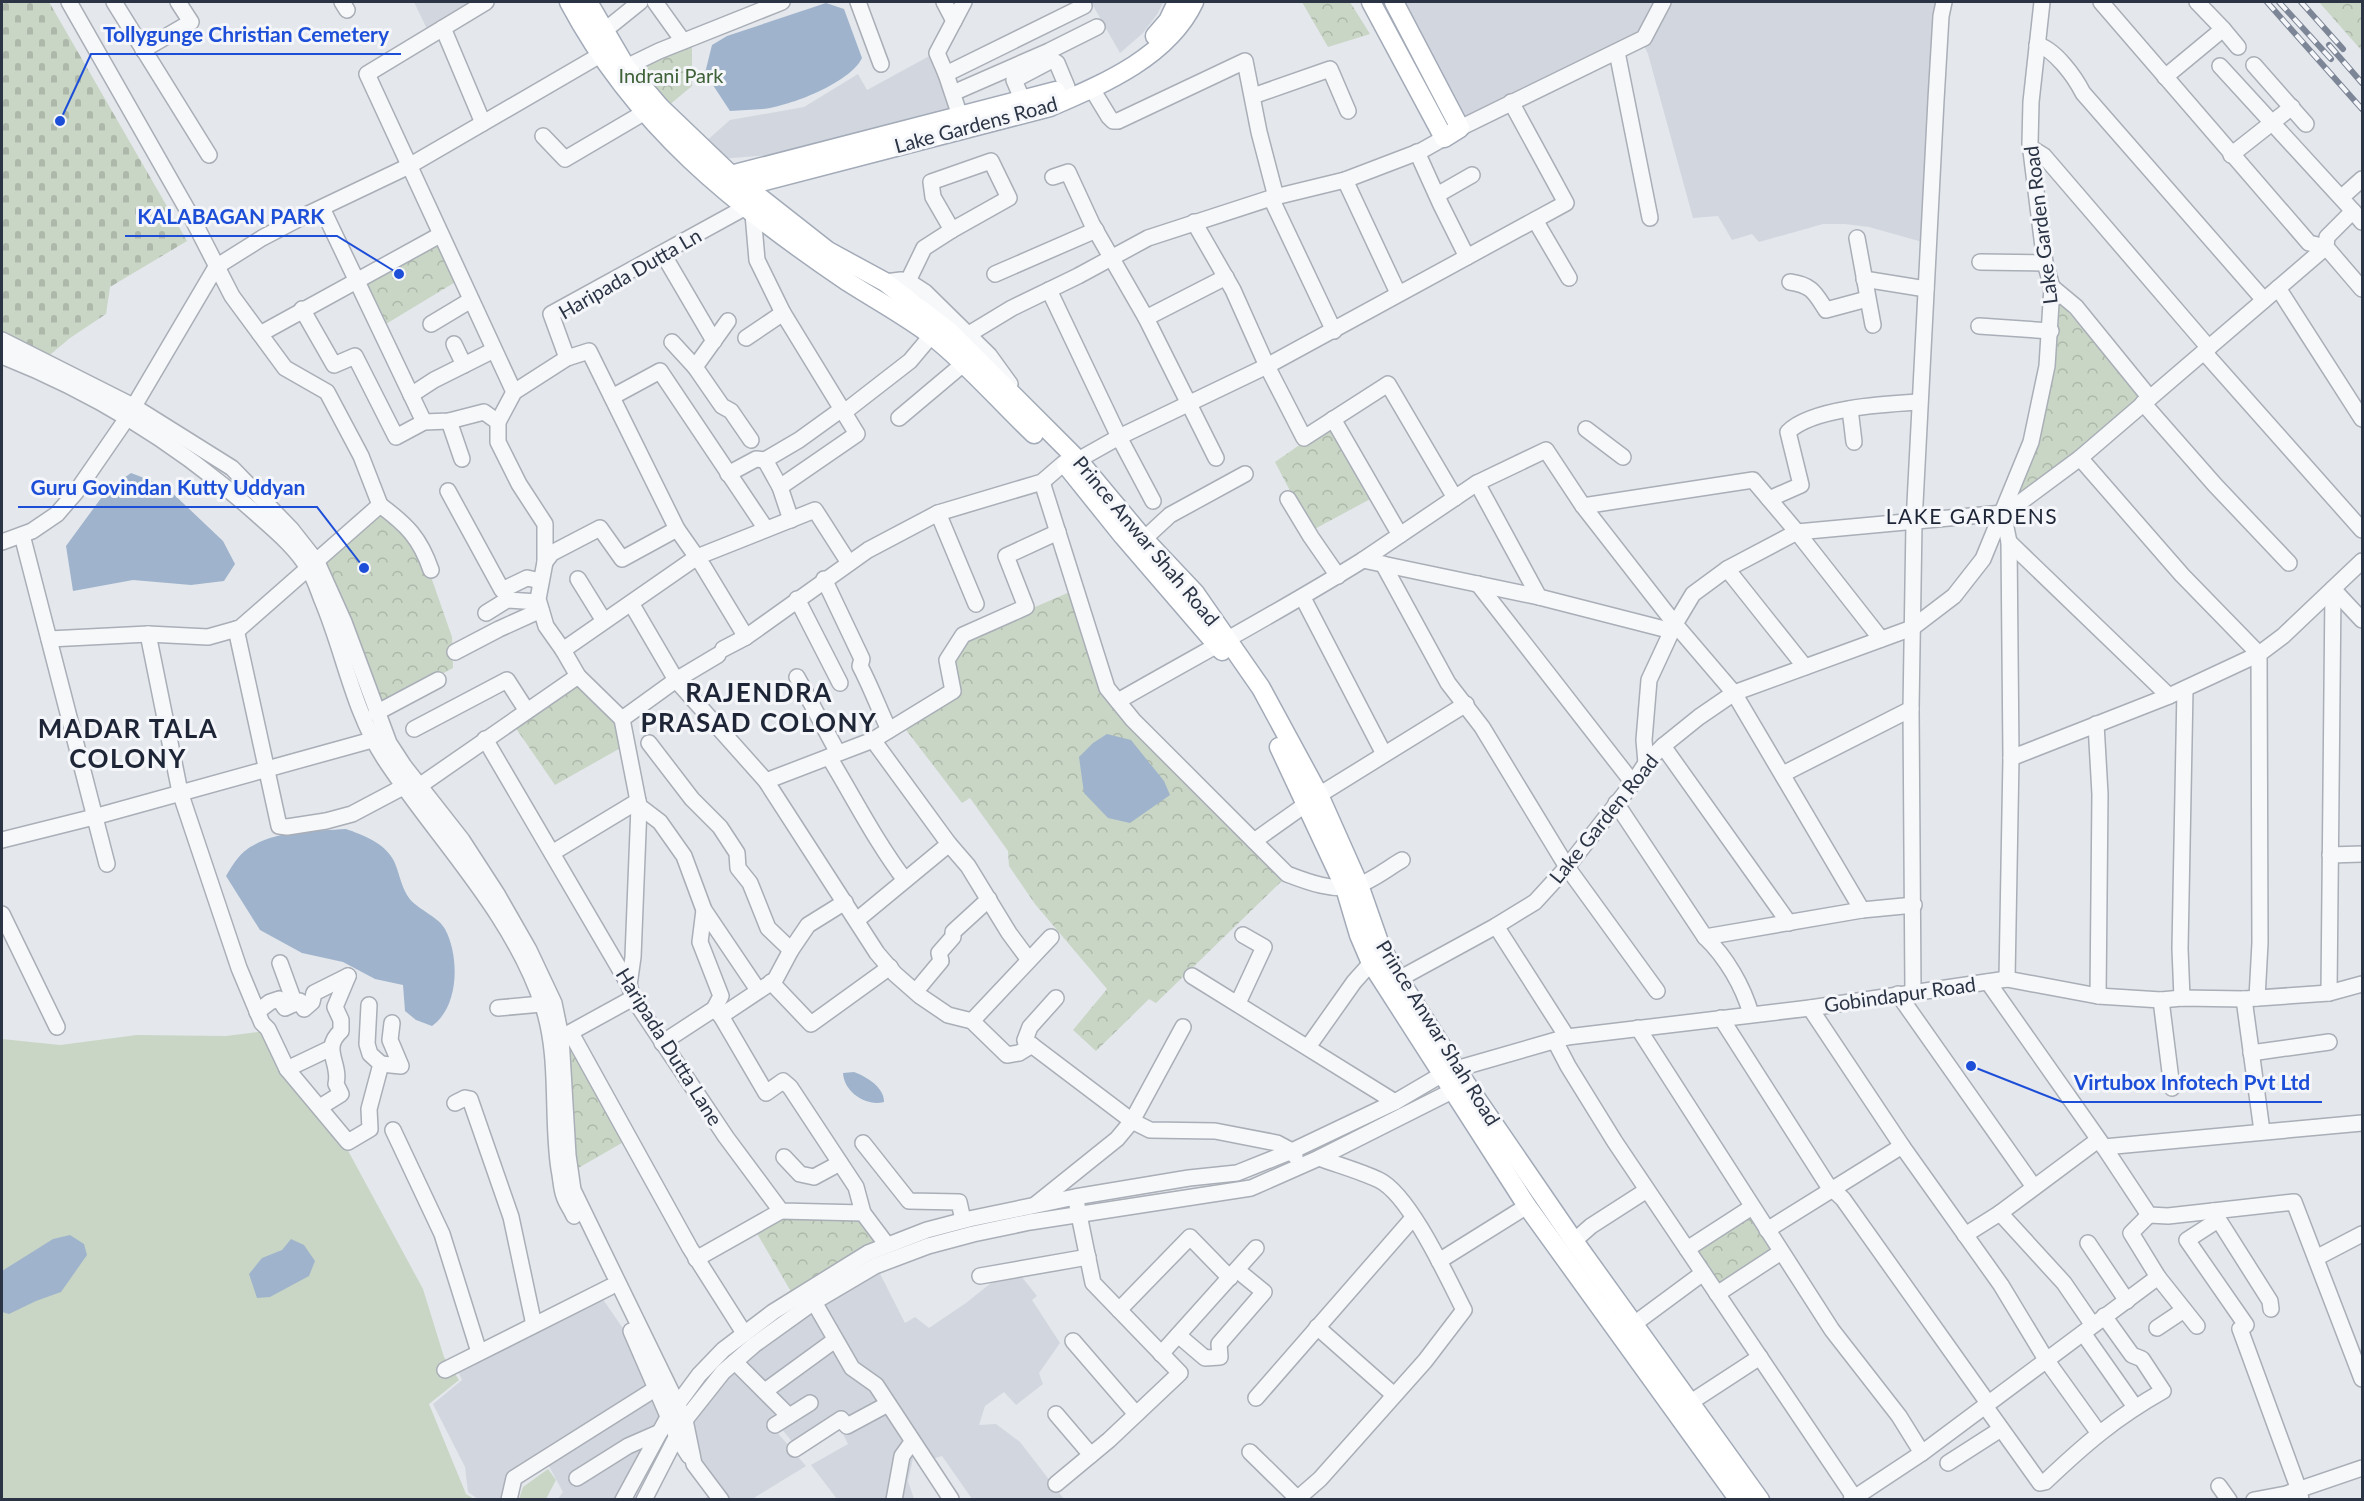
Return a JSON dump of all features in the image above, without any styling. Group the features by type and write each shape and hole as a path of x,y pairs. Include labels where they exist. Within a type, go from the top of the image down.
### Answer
{"main road":[{"name":"Prince Anwar Shah Road","path":"569,2 602,54 645,112 684,154 723,182 745,186 828,251 885,282 950,332 1024,408 1195,593 1246,686 1313,799 1380,945 1527,1206 1603,1297 1739,1500"},
{"name":"Prince Anwar Shah Road","path":"588,2 626,67 748,211 931,336 1071,461 1123,536 1222,641"},
{"name":"Lake Gardens Road","path":"745,186 963,122 1067,87 1116,63 1151,41 1168,21 1177,2"},
{"name":"Lake Gardens Road","path":"723,182 912,129 1050,107 1092,89 1142,59 1173,35 1194,2"},
{"path":"1371,2 1444,138 1460,128 1394,2"},
{"name":"Prince Anwar Shah Road","path":"1352,887 1359,935 1371,963 1574,1241 1603,1297 1634,1324 1760,1500"}],"street":[{"path":"69,2 192,218 232,296 285,368 327,392 361,456 380,505 403,522 423,548 431,570"},
{"path":"114,2 208,156"},
{"path":"143,50 191,22 178,2"},
{"path":"486,2 460,8 443,28 367,74 514,392"},
{"path":"604,31 640,2"},
{"path":"654,2 682,41"},
{"path":"626,67 682,41 782,2"},
{"path":"858,2 881,64"},
{"path":"944,2 954,21"},
{"path":"963,122 937,54 964,2"},
{"path":"1460,128 1644,38 1663,2"},
{"path":"1944,2 1941,16 1914,523 1911,709 1914,905 1906,993 2034,1187"},
{"name":"Lake Garden Road","path":"1399,980 1535,902 1567,867 1646,763 1663,746 1734,693 1912,628 1954,596 1983,559 2031,442 2047,366 2051,331 2052,286 2045,263 2031,148 2031,102 2042,2"},
{"path":"2101,2 2309,243 2326,247 2362,289"},
{"path":"2197,2 2238,47"},
{"path":"946,74 1084,6"},
{"path":"953,93 1049,51 1097,27"},
{"path":"443,28 483,123"},
{"path":"2165,77 2223,29"},
{"path":"2037,45 2045,46 2076,79 2083,93 2264,300"},
{"path":"1617,52 1650,218"},
{"path":"2,542 32,531 57,514 76,492 130,412 216,267 262,238 409,166 602,54"},
{"path":"1023,101 1014,80 1052,60 1057,63 1067,87"},
{"path":"1092,89 1109,117 1113,121 1118,121 1245,61 1254,96 1273,198 1334,331"},
{"path":"2254,65 2306,124"},
{"path":"1646,763 1644,740 1649,680 1693,594 1727,569 1797,532 2003,513 2014,507 2080,458 2326,247 2327,237 2358,216 2220,66"},
{"path":"1254,96 1330,69 1348,111"},
{"path":"622,719 676,680 746,637 867,550 938,513 1042,482 1071,461 1267,366 1566,203 1511,102"},
{"path":"2231,155 2292,107"},
{"path":"543,136 565,159 645,112"},
{"path":"969,334 1012,308 1148,238 1273,198 1345,180 1417,152 1444,138"},
{"path":"2031,148 2044,156 2362,530"},
{"path":"1417,152 1467,256"},
{"path":"908,281 924,248 1009,198 991,161 931,182 933,197 952,230"},
{"path":"1053,177 1068,172 1096,230 1146,318 1216,458"},
{"path":"1437,195 1473,174"},
{"path":"2342,197 2362,179"},
{"path":"1345,180 1398,293"},
{"path":"322,208 424,422"},
{"path":"748,211 758,260 783,312 858,434 780,487"},
{"name":"Haripada Dutta Ln","path":"567,358 551,314 748,211"},
{"path":"1535,220 1569,278"},
{"path":"1194,222 1226,277 1267,366 1304,438 1388,384 1455,498"},
{"path":"995,274 1096,230"},
{"path":"260,334 440,235"},
{"path":"1857,238 1873,325"},
{"path":"663,254 714,340"},
{"path":"1980,262 2045,263"},
{"path":"1146,318 1226,277"},
{"path":"1864,279 1926,289"},
{"path":"885,282 908,281 925,292 969,334 994,362 1024,408"},
{"path":"1790,282 1804,284 1811,289 1826,310 1867,299"},
{"path":"2052,286 2076,307 2146,400 2215,485 2289,563"},
{"path":"2278,288 2362,419"},
{"path":"1050,290 1119,437 1153,501"},
{"path":"431,324 471,300"},
{"path":"302,309 334,365 355,357 396,437 424,422 449,422 484,412 498,422"},
{"path":"746,338 783,312"},
{"path":"612,397 660,371 689,362 714,340 728,321"},
{"path":"1979,326 2051,331"},
{"path":"728,474 756,459 765,460 843,411 910,361 931,336"},
{"path":"2,340 130,412 219,481 313,566 344,622 376,713 410,788 462,840 497,894 529,950 554,1003 561,1039 568,1155 573,1190 672,1410 676,1437 721,1500"},
{"path":"672,342 722,406 731,411 752,440"},
{"path":"454,344 464,365"},
{"path":"411,395 434,380 494,350"},
{"path":"561,1039 631,991 639,803 622,719 578,676 546,626 540,606 541,581 545,562 545,524 519,484 498,442 498,422 514,392 567,358 589,351 678,529 746,637"},
{"path":"2,356 130,412"},
{"path":"899,418 963,365"},
{"path":"660,371 766,529"},
{"path":"1769,499 1801,485 1788,432 1797,423 1850,409 1919,402"},
{"path":"1850,409 1854,442"},
{"path":"1332,419 1400,535"},
{"path":"449,422 462,459"},
{"path":"1586,429 1623,457"},
{"path":"1118,701 1222,641 1303,598 1477,483 1546,450 1584,506 1674,628 1734,693 1862,910"},
{"path":"2080,458 2182,575 2259,654 2260,943 2251,999 2251,1053 2262,1131"},
{"path":"765,460 780,487 790,520"},
{"path":"1144,539 1170,515 1245,474"},
{"path":"1584,506 1752,480 1797,532 1881,639"},
{"path":"1042,482 1107,688 1133,720 1287,874 1312,883 1352,887 1402,860"},
{"path":"1477,483 1539,597"},
{"path":"448,491 502,590 527,578 541,581"},
{"path":"1288,499 1338,576"},
{"path":"49,639 147,634 208,637 236,629 313,566 380,505"},
{"path":"563,650 697,557 815,510 849,563"},
{"path":"938,513 976,604"},
{"path":"2003,513 2009,542 2011,758 2007,980"},
{"path":"545,562 552,553 600,528 622,559 678,529"},
{"path":"766,781 873,740 954,691 947,660 963,635 1026,607 1006,555 1058,532"},
{"path":"22,534 107,864"},
{"path":"2009,542 2169,696"},
{"path":"1363,560 1674,628"},
{"path":"2011,758 2169,696 2259,654 2283,636 2362,561"},
{"path":"1383,564 1448,683 1482,727 1567,867 1657,991"},
{"path":"313,566 325,607 372,740 410,788 506,928 533,980 548,1023 561,1039 744,1333"},
{"path":"1727,569 1804,668"},
{"path":"578,579 604,621"},
{"path":"824,579 855,642 862,659 860,666 890,730"},
{"path":"1478,584 1633,783"},
{"path":"2333,589 2362,620"},
{"path":"2329,993 2333,589"},
{"path":"1303,598 1384,754"},
{"path":"798,599 840,683"},
{"path":"486,613 507,600 540,606"},
{"path":"631,603 676,680 766,781 877,953 916,991 948,1015 972,1021 1007,1055 1019,1053 1032,1045"},
{"path":"455,652 540,606"},
{"path":"236,629 278,824 282,828 352,814 410,788 578,676"},
{"path":"147,634 180,792 239,968 262,1023 268,1029 287,1068 348,1142 370,1129 369,1109 381,1064"},
{"path":"797,677 879,845 905,880"},
{"path":"376,713 438,680"},
{"path":"414,729 507,680 527,711"},
{"path":"2182,998 2180,949 2185,689"},
{"path":"1254,841 1313,799 1466,704"},
{"path":"1783,774 1911,709"},
{"path":"2096,724 2100,794 2098,996"},
{"name":"Haripada Dutta Lane","path":"485,739 662,1043 781,1212"},
{"path":"2,840 94,817 372,740"},
{"path":"873,740 949,844 968,866 1009,933 1029,960"},
{"path":"649,742 692,798 720,827 737,853 738,868 750,883 768,928 791,950"},
{"path":"1663,746 1789,923"},
{"path":"552,853 639,803"},
{"path":"639,803 660,822 684,856 704,910 765,986 811,1023 890,967"},
{"path":"1616,803 1705,937 1730,967 1747,999 1751,1014"},
{"path":"856,920 949,844"},
{"path":"2330,855 2362,854"},
{"path":"916,991 941,961 939,953 953,937 953,932 989,898"},
{"path":"662,1043 775,980 808,925 845,902"},
{"path":"1705,937 1862,910 1914,905"},
{"path":"704,910 700,942 721,996 718,1012 766,1093 783,1081 790,1087 856,1187 863,1212 887,1245"},
{"path":"2,914 57,1028"},
{"path":"1496,926 1561,1040 1586,1095 1854,1499 1922,1453 2158,1277"},
{"path":"1238,1004 1264,947 1244,935"},
{"path":"972,1021 1051,937"},
{"path":"280,963 295,1004"},
{"path":"1308,1047 1354,982 1371,963"},
{"path":"257,1012 270,1002 279,999 285,1008 300,1001 304,1009 312,1002 314,993 348,976 335,1007 341,1020 341,1031 334,1038 331,1048 338,1075 336,1084 341,1094 320,1107"},
{"path":"1192,976 1395,1102"},
{"name":"Gobindapur Road","path":"1454,1079 1561,1040 2007,980 2098,996 2161,1000 2251,999 2329,993 2362,984"},
{"path":"1988,982 2149,1215"},
{"path":"1056,998 1030,1027 1025,1040 1132,1121 1150,1130 1215,1131 1277,1143 1292,1151 1300,1165"},
{"path":"2161,1000 2172,1088"},
{"path":"498,1008 542,1004"},
{"path":"369,1005 367,1044 370,1054 381,1064 401,1066 390,1040 392,1023"},
{"path":"1810,1008 1902,1146 2001,1285 2047,1361 2098,1432"},
{"path":"1721,1018 1827,1184 1843,1199 2001,1430 2040,1483 2045,1482 2098,1432 2163,1391 2142,1359 2132,1355 2093,1325"},
{"path":"1033,1206 1117,1138 1132,1121 1183,1027"},
{"path":"1638,1028 1832,1330 1899,1416 1922,1453"},
{"path":"561,1039 556,1151 564,1196 610,1287 655,1389 672,1410 686,1420 694,1464"},
{"path":"2251,1053 2330,1042"},
{"path":"287,1068 331,1048"},
{"path":"623,1500 672,1410 699,1375 723,1350 828,1276 887,1245 963,1220 1075,1197 1189,1178 1237,1173 1292,1151 1395,1102 1454,1079"},
{"path":"644,1500 676,1437 711,1385 754,1345 814,1302 875,1266 928,1246 973,1234 1251,1188 1318,1158 1454,1079"},
{"path":"454,1103 465,1098 470,1099 474,1110 512,1217 534,1325"},
{"path":"1965,1235 2101,1143 2362,1123"},
{"path":"393,1130 442,1234 479,1352"},
{"path":"863,1143 909,1202 959,1202 963,1220"},
{"path":"1767,1230 1902,1146"},
{"path":"784,1157 800,1174 814,1178 840,1163"},
{"path":"1250,1452 1296,1499 1320,1479 1425,1361 1464,1310 1413,1218 1393,1190 1380,1180 1318,1158"},
{"path":"1574,1241 1591,1226 1647,1190"},
{"path":"1056,1484 1180,1373 1093,1283 1075,1197"},
{"path":"2197,1326 2158,1277 2131,1233 2149,1215 2216,1215 2294,1202 2362,1379"},
{"path":"1439,1262 1527,1206"},
{"path":"1687,1249 1752,1207"},
{"path":"696,1259 781,1212 863,1212"},
{"path":"2000,1213 2064,1283 2093,1325 2135,1407"},
{"path":"2216,1215 2270,1300 2271,1309"},
{"path":"2216,1215 2187,1240 2246,1325 2240,1329 2300,1495"},
{"path":"1256,1398 1413,1218"},
{"path":"2316,1258 2362,1234"},
{"path":"1119,1310 1190,1238 1234,1274 1264,1292 1219,1344 1220,1357 1205,1358 1178,1335"},
{"path":"2088,1243 2127,1300"},
{"path":"1161,1354 1256,1248"},
{"path":"1717,1294 1781,1252"},
{"path":"980,1276 1088,1257"},
{"path":"1634,1324 1703,1273"},
{"path":"445,1370 610,1287"},
{"path":"814,1302 852,1368 876,1385 951,1499"},
{"path":"2157,1328 2184,1310"},
{"path":"1317,1327 1394,1395"},
{"path":"765,1391 835,1340"},
{"path":"1073,1341 1136,1414"},
{"path":"1692,1402 1760,1357"},
{"path":"735,1362 789,1416"},
{"path":"509,1500 514,1478 655,1389"},
{"path":"775,1425 810,1403"},
{"path":"795,1449 841,1419 847,1426 888,1404"},
{"path":"1056,1414 1091,1455"},
{"path":"1948,1463 2001,1430"},
{"path":"577,1478 628,1446 660,1432"},
{"path":"894,1500 902,1456 912,1442"},
{"path":"2254,1500 2286,1494 2300,1495 2362,1468"},
{"path":"2219,1486 2229,1500"}],"shaded area":[{"path":"414,2 481,2 429,33"},
{"path":"1091,2 1163,2 1143,33 1120,53"},
{"path":"1404,2 1940,2 1926,243 1869,227 1845,224 1823,224 1759,242 1752,234 1732,240 1718,216 1693,218 1648,54 1640,38 1464,123"},
{"path":"933,54 961,115 771,155 719,159 694,152 730,120 804,107 858,74 867,90"},
{"path":"874,1262 905,1323 915,1317 929,1328 966,1303 1001,1275 1017,1271 1037,1296 1032,1300 1060,1343 1039,1373 1043,1384 1016,1405 1004,1392 985,1406 979,1425 996,1424 1020,1442 1064,1499 972,1499 942,1456 929,1460 854,1366 814,1295"},
{"path":"600,1295 662,1385 679,1405 628,1499 558,1499 563,1492 544,1457 505,1499 479,1500 468,1492 465,1467 433,1404 462,1380 456,1367"},
{"path":"809,1300 874,1386 914,1454 908,1481 914,1499 837,1499 811,1465 848,1444 836,1420 794,1444 780,1427 791,1419 739,1356"},
{"path":"732,1360 786,1415 770,1424 806,1466 752,1499 704,1499 719,1489 702,1464 685,1405"}],"green space":[{"path":"2,2 49,2 187,241 110,287 106,314 70,338 39,364 2,351"},
{"path":"1302,2 1350,2 1370,34 1328,47"},
{"path":"2319,2 2362,2 2362,51"},
{"name":"Indrani Park","path":"692,45 692,86 668,106 632,68"},
{"path":"439,238 457,281 381,327 359,281"},
{"path":"2052,297 2061,304 2144,399 2011,504 2026,467"},
{"path":"1331,423 1374,497 1311,531 1275,462"},
{"path":"382,509 421,548 452,637 453,668 373,711 356,717 308,576"},
{"path":"1072,591 1102,687 1286,877 1156,1003 1149,999 1096,1051 1073,1030 1107,989 1035,904 1009,866 1008,851 970,798 962,803 903,726 958,696 952,661 968,636"},
{"path":"579,682 621,722 624,746 555,785 515,727"},
{"path":"265,1031 339,1134 423,1289 444,1357 459,1380 429,1404 466,1494 474,1499 2,1499 2,1039 60,1045 137,1035 226,1036"},
{"path":"570,1037 627,1140 561,1178 550,1047"},
{"path":"1749,1214 1775,1252 1719,1289 1693,1250"},
{"path":"862,1216 886,1249 793,1295 752,1225 775,1217"},
{"path":"548,1469 556,1480 546,1499 519,1499 523,1487"}],"water":[{"path":"826,3 844,9 862,58 855,67 833,84 803,98 775,107 730,111 705,73 712,45 727,36"},
{"path":"131,473 165,486 223,541 235,564 224,581 191,585 133,580 73,591 66,546 107,490"},
{"path":"1107,734 1131,740 1164,781 1170,795 1130,823 1108,818 1084,793 1079,757 1093,743"},
{"path":"346,829 366,837 385,849 394,861 407,895 441,924 450,940 455,967 452,994 448,1007 432,1026 416,1020 405,1011 403,985 375,979 343,962 302,953 260,930 226,876 241,854 264,840 299,832"},
{"path":"854,1072 878,1087 884,1102 863,1100 852,1092 844,1080 843,1073"},
{"path":"70,1235 84,1244 87,1255 61,1292 9,1314 2,1312 2,1271 53,1239"},
{"path":"291,1239 304,1245 315,1261 309,1276 270,1297 257,1298 249,1274 262,1258 282,1250"}],"railway":[{"path":"2267,2 2362,109"},
{"path":"2279,2 2331,59"},
{"path":"2301,2 2343,49"},
{"path":"2329,45 2362,83"}],"place":[{"name":"Tollygunge Christian Cemetery","path":"60,121"},
{"name":"KALABAGAN PARK","path":"399,274"},
{"name":"Guru Govindan Kutty Uddyan","path":"364,568"},
{"name":"Virtubox Infotech Pvt Ltd","path":"1971,1066"}],"district":[{"name":"LAKE GARDENS","path":"1972,517"},
{"name":"RAJENDRA PRASAD COLONY","path":"759,708"},
{"name":"MADAR TALA COLONY","path":"128,744"}]}
